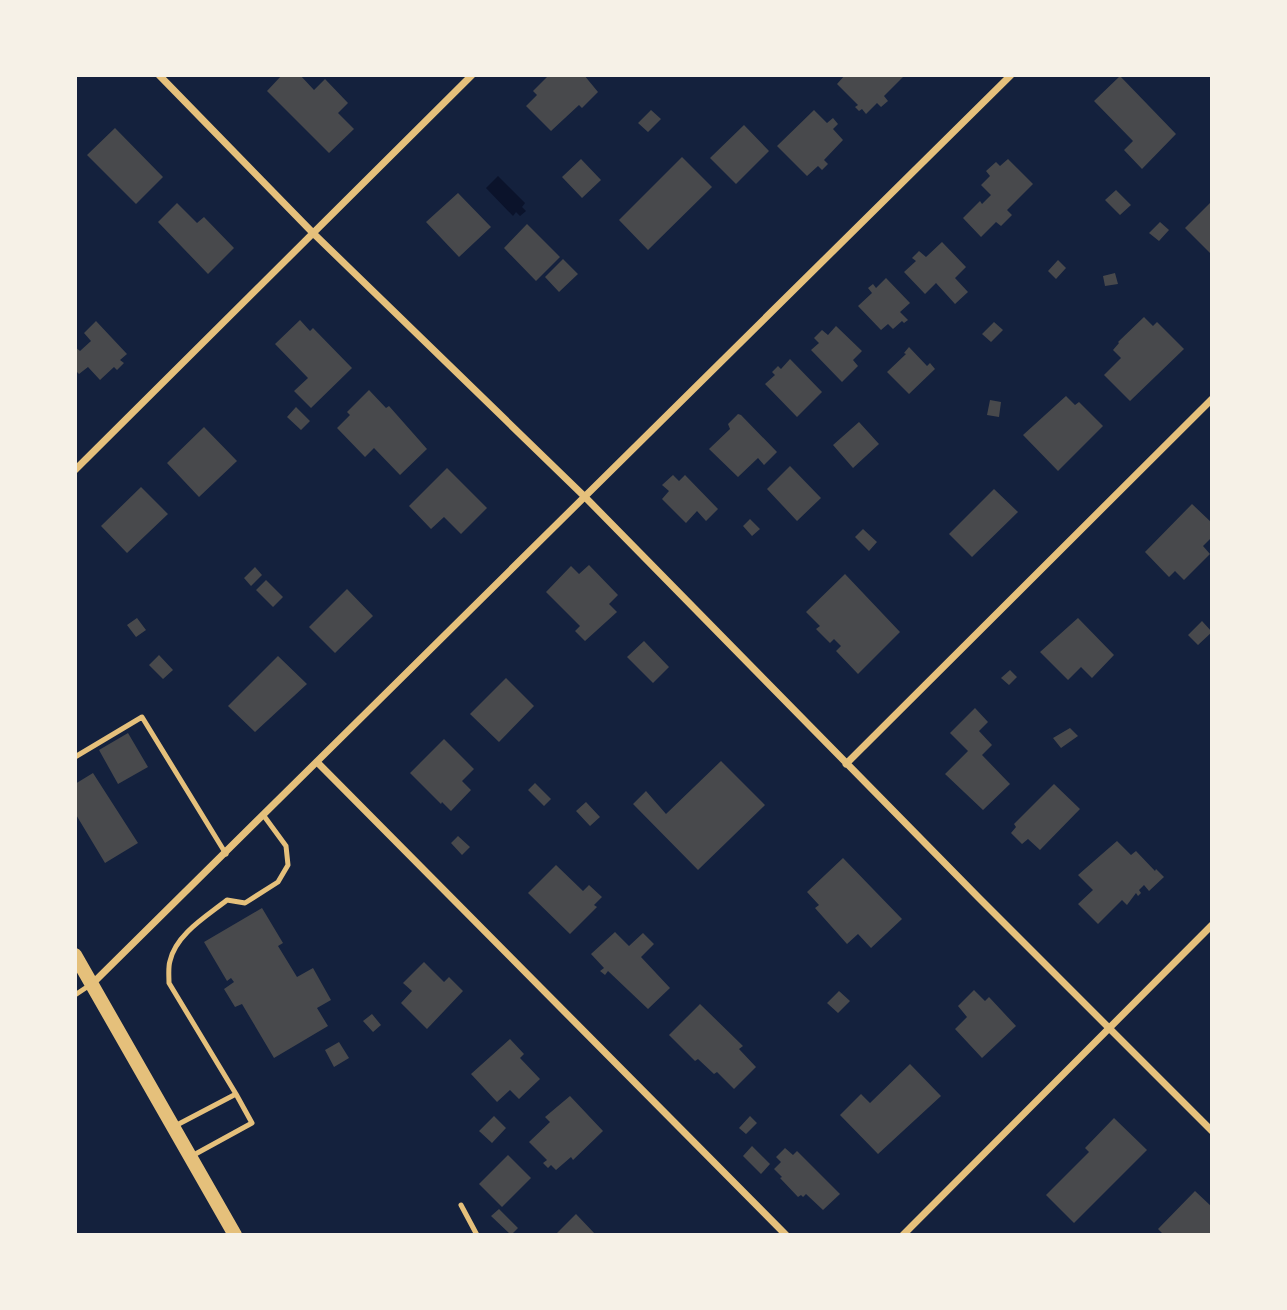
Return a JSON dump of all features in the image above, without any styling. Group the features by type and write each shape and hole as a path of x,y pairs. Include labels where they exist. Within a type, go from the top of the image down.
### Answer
{"main road":[{"path":"75,955 235,1235"}],"street":[{"path":"159,75 313,233 585,497 1107,1028 1212,1131"},
{"path":"75,470 472,75"},
{"path":"92,984 1010,75"},
{"path":"846,764 1212,399"},
{"path":"317,762 786,1235"},
{"path":"903,1235 1212,925"}],"lane":[{"path":"75,757 142,717 226,854"},
{"path":"190,1157 252,1123 169,983 169,962 176,945 227,901 244,903 278,882 288,866 286,846 264,816"},
{"path":"75,995 92,984"},
{"path":"173,1126 236,1094"},
{"path":"461,1205 477,1235"}],"water":[{"path":"498,176 525,203 522,207 526,211 520,216 516,212 513,216 486,188"}],"building":[{"path":"282,75 300,75 314,90 325,79 348,103 338,113 354,129 329,153 267,91"},
{"path":"549,75 584,75 598,92 582,108 579,105 551,131 526,106 537,95 533,91"},
{"path":"845,75 905,75 884,96 888,101 881,107 877,103 866,114 855,107 858,105 837,84"},
{"path":"1120,76 1176,134 1142,169 1124,150 1133,141 1094,101"},
{"path":"651,110 661,119 648,132 638,123"},
{"path":"814,110 827,123 833,118 838,124 833,129 843,140 824,160 828,164 822,170 818,166 807,176 777,146"},
{"path":"744,125 769,151 736,184 710,158"},
{"path":"115,128 163,177 136,204 87,155"},
{"path":"682,157 712,187 648,250 619,220"},
{"path":"581,159 601,180 582,198 562,177"},
{"path":"1008,159 1033,184 1007,210 1012,215 1001,226 996,222 981,237 963,218 980,201 982,204 991,195 981,185 990,176 986,171 996,162 1000,166"},
{"path":"1116,190 1131,205 1120,215 1105,200"},
{"path":"458,193 491,227 459,257 426,222"},
{"path":"1212,201 1212,251 1210,253 1185,228"},
{"path":"177,203 197,223 204,217 234,248 208,274 158,222"},
{"path":"1160,222 1169,230 1159,241 1149,233"},
{"path":"527,224 560,257 536,281 504,248"},
{"path":"942,242 966,267 955,278 968,292 955,304 936,283 925,294 904,272 916,261 912,258 919,251 926,257"},
{"path":"563,259 578,274 559,292 545,277"},
{"path":"1058,260 1066,268 1056,279 1048,271"},
{"path":"1115,273 1118,284 1105,286 1103,276"},
{"path":"886,278 910,303 900,312 908,320 904,323 902,321 893,329 888,324 881,330 858,306 872,293 868,288 873,284 876,288"},
{"path":"1144,317 1153,326 1157,322 1184,349 1130,401 1104,375 1121,358 1113,350 1118,342"},
{"path":"300,320 310,331 313,328 352,368 311,408 294,391 308,378 275,344"},
{"path":"96,321 127,354 120,360 124,363 117,370 114,367 100,380 88,367 79,374 75,370 75,347 80,351 91,341 84,333"},
{"path":"994,322 1003,330 991,342 982,334"},
{"path":"836,326 862,351 853,360 858,366 842,382 811,350 819,343 814,338 822,330 828,335"},
{"path":"909,347 927,366 930,363 935,369 909,394 887,372 906,354 904,353"},
{"path":"790,359 822,392 797,417 765,384 775,375 772,372 778,366 781,369"},
{"path":"369,390 386,408 389,406 427,449 400,475 374,448 365,457 337,428 350,415 347,412"},
{"path":"1066,396 1075,405 1079,402 1103,426 1058,471 1023,435"},
{"path":"990,400 1001,402 999,417 987,415"},
{"path":"296,407 310,421 301,430 287,417"},
{"path":"738,414 777,452 764,465 758,458 738,477 709,449 730,429 728,424"},
{"path":"859,422 879,444 853,468 833,445"},
{"path":"204,427 237,461 199,497 167,463"},
{"path":"790,466 821,498 797,521 767,489"},
{"path":"447,468 487,508 461,534 444,517 431,529 409,506"},
{"path":"673,475 679,481 685,475 718,509 706,521 697,511 686,523 662,499 669,491 662,485"},
{"path":"141,487 168,514 127,553 101,526"},
{"path":"994,489 1018,512 972,557 949,534"},
{"path":"1192,504 1212,523 1212,537 1203,546 1210,554 1184,580 1175,571 1169,577 1145,552"},
{"path":"750,519 760,529 752,536 743,526"},
{"path":"863,529 877,542 869,551 855,537"},
{"path":"589,565 618,595 609,604 617,612 585,641 575,631 580,626 546,592 571,566 579,574"},
{"path":"255,567 262,575 251,586 244,578"},
{"path":"845,574 900,632 858,674 836,651 841,646 834,639 830,643 816,629 820,626 806,612"},
{"path":"266,580 283,597 273,607 256,590"},
{"path":"347,589 373,616 335,653 309,627"},
{"path":"137,618 146,630 136,637 127,625"},
{"path":"1078,618 1114,655 1092,678 1081,667 1068,680 1040,652"},
{"path":"1202,621 1212,632 1198,645 1188,635"},
{"path":"644,641 669,667 653,683 627,657"},
{"path":"159,655 173,670 163,679 149,665"},
{"path":"278,656 307,684 255,732 228,706"},
{"path":"1010,670 1017,677 1009,685 1001,678"},
{"path":"506,678 534,706 499,742 470,714"},
{"path":"975,708 988,722 979,731 992,745 982,755 1010,784 983,810 945,774 968,751 950,733"},
{"path":"1070,728 1078,736 1061,748 1053,738"},
{"path":"128,733 148,767 118,784 99,750"},
{"path":"444,739 474,769 462,781 471,790 451,811 410,773"},
{"path":"721,761 765,805 698,870 633,804 646,791 666,814"},
{"path":"93,773 138,843 105,863 75,813 75,784"},
{"path":"535,783 551,799 544,806 528,790"},
{"path":"1054,784 1080,809 1040,850 1028,839 1022,844 1011,833 1016,827 1014,824"},
{"path":"586,802 600,817 590,826 576,811"},
{"path":"458,836 470,847 462,855 451,843"},
{"path":"1117,841 1131,855 1136,851 1164,877 1149,891 1144,885 1139,890 1141,893 1138,896 1136,893 1127,905 1122,900 1098,924 1078,904 1093,890 1078,875"},
{"path":"843,858 902,919 871,948 858,934 847,944 815,908 819,905 807,892"},
{"path":"556,865 583,891 589,885 602,897 594,905 597,907 570,934 528,893"},
{"path":"262,908 283,943 278,946 297,977 313,968 331,1000 317,1008 328,1026 274,1058 242,1004 235,1007 224,989 234,982 231,978 227,981 204,942"},
{"path":"615,932 629,946 643,933 654,944 641,957 670,988 648,1009 608,971 605,975 600,971 604,968 591,954"},
{"path":"424,962 444,982 449,977 463,991 427,1029 401,1003 412,991 403,983"},
{"path":"974,990 985,1001 989,997 1016,1026 982,1058 955,1029 967,1017 958,1006"},
{"path":"839,991 850,1001 838,1013 827,1003"},
{"path":"700,1004 743,1046 739,1049 756,1067 734,1089 717,1072 714,1074 698,1059 695,1061 669,1035"},
{"path":"372,1014 381,1025 373,1032 363,1021"},
{"path":"510,1039 524,1054 520,1058 540,1079 519,1099 510,1090 497,1102 471,1074"},
{"path":"339,1042 349,1058 334,1067 325,1050"},
{"path":"910,1064 941,1096 878,1154 840,1115 861,1094 870,1103"},
{"path":"570,1096 603,1131 573,1160 571,1157 556,1170 543,1163 547,1160 529,1142 550,1122 545,1117"},
{"path":"494,1116 506,1128 492,1143 479,1131"},
{"path":"750,1116 757,1123 746,1134 739,1128"},
{"path":"1114,1118 1147,1150 1074,1223 1046,1195 1089,1152 1085,1148"},
{"path":"752,1146 770,1164 761,1174 743,1156"},
{"path":"785,1148 793,1155 797,1151 840,1194 823,1210 806,1194 798,1197 774,1169 781,1162 776,1157"},
{"path":"508,1155 531,1178 502,1207 479,1184"},
{"path":"1195,1191 1212,1207 1212,1235 1164,1235 1158,1229"},
{"path":"499,1209 518,1228 511,1235 491,1216"},
{"path":"576,1214 596,1235 555,1235"}]}
